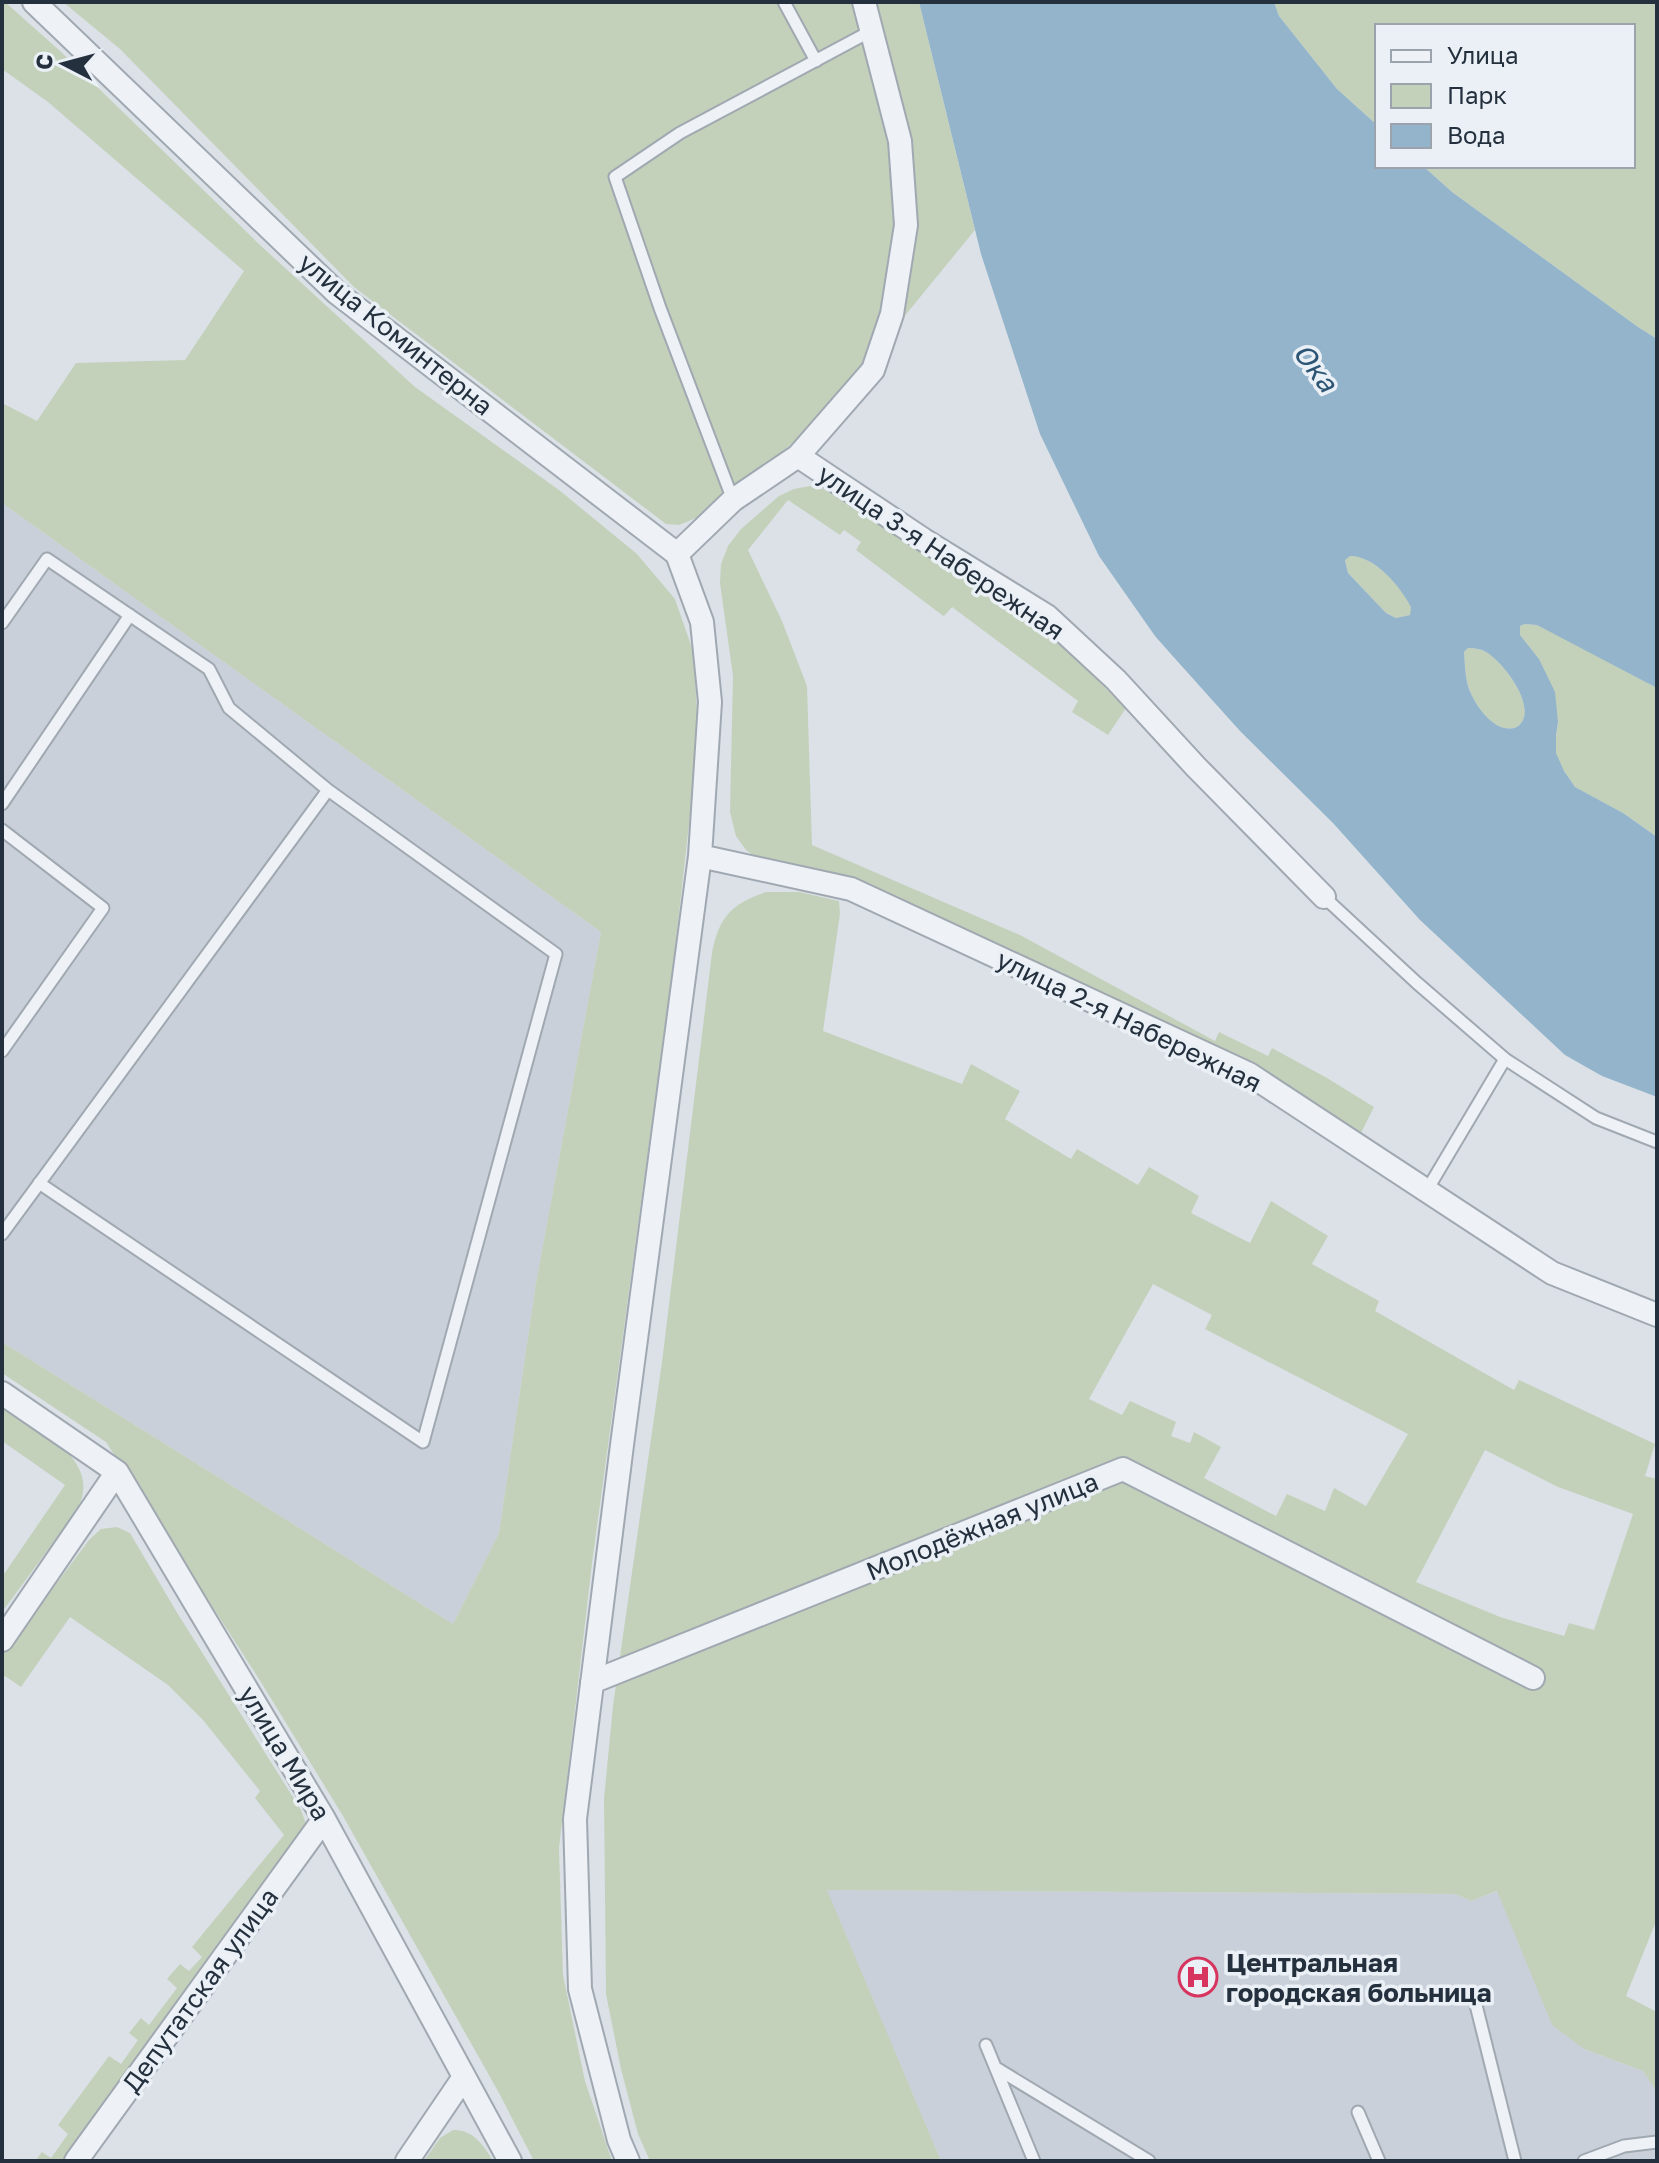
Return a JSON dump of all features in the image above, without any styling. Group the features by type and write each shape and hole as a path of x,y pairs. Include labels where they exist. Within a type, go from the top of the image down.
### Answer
{"street":[{"name":"улица 3-я Набережная","path":"864,2 900,141 906,225 892,314 873,370 798,456 924,540 1047,616 1116,680 1196,767 1324,897"},
{"name":"улица Коминтерна","path":"40,8 337,293 677,554"},
{"path":"628,2161 619,2140 580,1989 575,1819 700,856 710,702 702,622 677,554 733,500 798,456"},
{"name":"улица 2-я Набережная","path":"700,856 851,889 1249,1074 1552,1273 1657,1315"},
{"name":"улица Мира","path":"2,1393 117,1472 324,1819 510,2161"},
{"name":"Молодёжная улица","path":"592,1682 1123,1469 1533,1678"},
{"path":"2,1640 117,1472"},
{"name":"Депутатская улица","path":"76,2161 324,1819"},
{"path":"407,2161 464,2077"}],"lane":[{"name":"улица Коминтерна","path":"23,2 40,8"},
{"path":"784,2 816,61"},
{"path":"733,500 660,308 615,177 680,133 871,31"},
{"path":"2,623 47,559 209,669 229,708 328,790 556,954 423,1442 39,1183"},
{"path":"2,804 130,615"},
{"path":"2,1234 328,790"},
{"path":"2,830 103,908 2,1051"},
{"path":"1324,897 1505,1059 1596,1118 1657,1142"},
{"path":"1427,1190 1505,1059"},
{"path":"1475,2001 1515,2161"},
{"path":"986,2045 1034,2161"},
{"path":"996,2068 1149,2161"},
{"path":"1358,2112 1379,2161"},
{"path":"1584,2161 1624,2146 1657,2142"}],"shaded area":[{"path":"2,503 601,932 536,1283 499,1533 453,1624 2,1342"},
{"name":"Центральная городская больница","path":"826,1890 1455,1894 1471,1901 1498,1891 1584,2049 1643,2071 1657,2092 1657,2161 941,2161"}],"green space":[{"path":"2,2 59,50 260,245 415,387 559,490 637,554 675,599 693,651 697,709 694,779 673,967 592,1563 559,1848 563,1975 585,2081 612,2161 534,2161 343,1816 106,1442 2,1373 2,1342 453,1624 499,1533 536,1283 601,932 2,503 2,403 37,421 76,363 185,360 244,271 48,102 2,69"},
{"path":"63,2 919,2 975,230 822,417 774,459 696,518 679,525 666,524 354,287 120,49"},
{"path":"1274,2 1657,2 1657,339 1452,192 1425,168 1635,168 1635,24 1375,24 1375,123 1337,89 1279,16"},
{"path":"810,486 824,489 1036,621 1126,708 1108,735 1072,712 1078,701 952,607 942,615 856,550 861,542 844,530 840,535 788,500 748,550 782,621 807,686 812,845 1020,935 1215,1041 1219,1032 1268,1056 1272,1048 1374,1107 1361,1133 1238,1064 763,862 746,850 736,836 730,812 733,676 720,583 721,564 728,546 741,529 779,496"},
{"path":"1350,556 1369,561 1386,574 1412,607 1410,615 1396,618 1386,613 1348,573 1345,559"},
{"path":"1537,625 1568,640 1657,688 1657,837 1623,813 1575,787 1564,771 1556,754 1558,722 1539,659 1520,635 1520,626"},
{"path":"1468,648 1482,650 1493,657 1514,682 1525,712 1517,727 1499,726 1476,703 1466,676 1464,652"},
{"path":"766,892 799,892 839,901 840,914 823,1031 962,1084 971,1064 1020,1091 1005,1119 1071,1159 1077,1149 1138,1185 1149,1167 1199,1196 1191,1213 1250,1243 1271,1201 1328,1236 1312,1264 1379,1301 1375,1311 1514,1390 1519,1380 1655,1444 1645,1476 1657,1479 1657,1919 1626,1996 1657,2012 1657,2092 1643,2071 1584,2049 1552,2025 1497,1891 1471,1901 1455,1894 827,1890 941,2161 650,2161 638,2134 606,1994 604,1799 613,1706 662,1362 712,953 718,930 728,914 735,907","holes":["1153,1284 1212,1315 1205,1329 1408,1434 1366,1506 1334,1488 1325,1511 1287,1494 1276,1516 1204,1478 1221,1447 1194,1432 1190,1443 1171,1436 1176,1422 1130,1401 1122,1415 1089,1399","1485,1450 1558,1487 1633,1514 1594,1630 1569,1623 1564,1636 1500,1617 1416,1582"]},
{"path":"2,1406 70,1455 79,1468 83,1494 78,1509 2,1612 2,1577 65,1485 2,1441"},
{"path":"117,1527 130,1533 301,1810 308,1830 68,2161 35,2161 42,2152 51,2158 68,2134 58,2125 109,2056 121,2064 138,2040 129,2033 141,2018 149,2025 177,1988 167,1979 180,1964 189,1971 202,1957 192,1947 284,1835 255,1798 260,1791 203,1720 168,1685 70,1617 21,1687 5,1676 2,1679 2,1656 89,1540 101,1529"},
{"path":"453,2130 472,2135 493,2161 424,2161 440,2138"}],"water":[{"name":"Ока","path":"919,2 1274,2 1279,16 1337,89 1375,123 1375,168 1425,168 1452,192 1657,339 1657,688 1537,625 1520,626 1520,635 1539,659 1555,692 1558,722 1556,753 1564,771 1575,787 1623,813 1657,837 1657,1097 1602,1076 1565,1055 1420,920 1333,823 1240,731 1155,636 1099,556 1040,434 981,254","holes":["1350,556 1359,557 1386,574 1411,607 1410,615 1396,618 1386,613 1348,573 1345,560","1475,648 1493,657 1520,692 1525,712 1517,727 1499,726 1476,703 1469,689 1464,652"]}],"place":[{"name":"Центральная городская больница","path":"1198,1977"}]}
